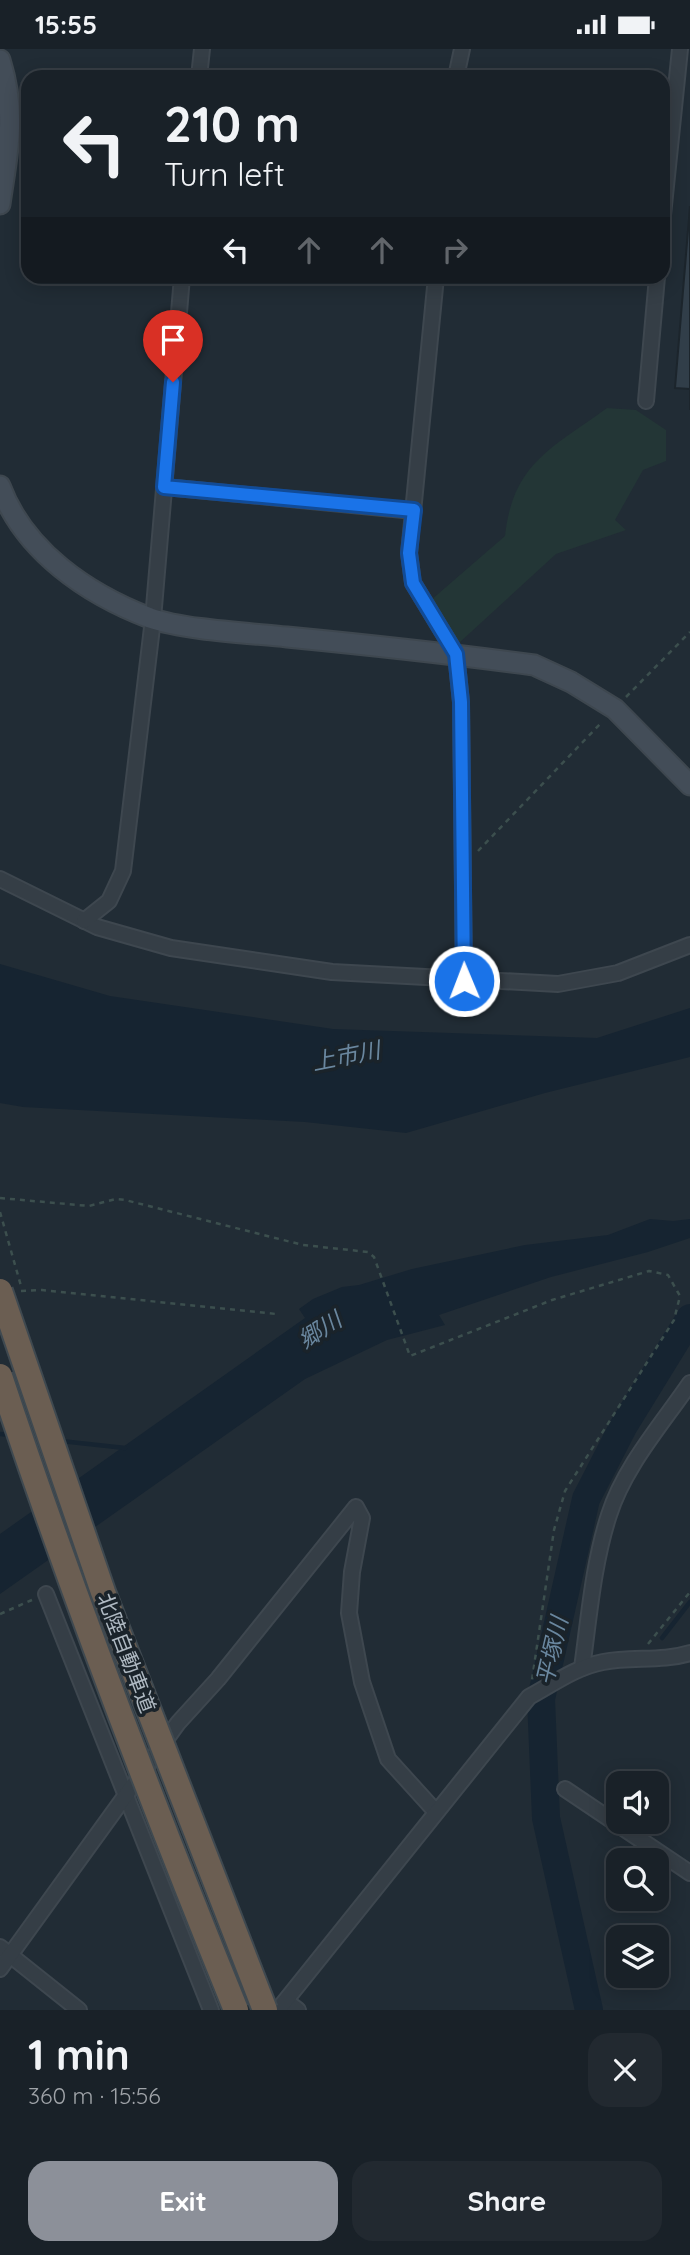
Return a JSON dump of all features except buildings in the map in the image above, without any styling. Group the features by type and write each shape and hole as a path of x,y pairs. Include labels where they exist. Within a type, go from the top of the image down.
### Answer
{"highway":[{"name":"北陸自動車道","path":"11,1291 103,1592 276,2007"},
{"name":"北陸自動車道","path":"0,1376 77,1602 164,1832 236,2010"}],"street":[{"path":"200,70 202,49"},
{"path":"458,70 462,49"},
{"path":"670,147 680,49"},
{"path":"0,60 10,94 11,131 0,204"},
{"path":"84,921 109,901 123,871 153,619 181,284"},
{"path":"435,284 409,553 413,583 456,654 461,702 464,981"},
{"path":"646,401 656,284"},
{"path":"0,486 7,505 28,537 71,575 107,599 153,619 226,630 456,654 534,665 571,682 615,709 690,785"},
{"path":"164,487 414,510"},
{"path":"0,879 84,921 171,948 332,972 558,984 618,973 690,944"},
{"path":"578,1670 609,1513 627,1477 690,1383"},
{"path":"0,1969 5,1951 178,1723 218,1679 356,1507 362,1518 352,1572 349,1613 362,1682 388,1759 436,1812"},
{"path":"46,1594 211,2010"},
{"path":"276,2007 529,1697 578,1670 604,1661 671,1659 690,1653"},
{"path":"565,1789 690,1874"},
{"path":"5,1951 79,2010"},
{"path":"276,2007 298,2010"}],"path":[{"path":"462,868 690,632"},
{"path":"0,1198 89,1206 116,1199 125,1200 303,1245 368,1252 374,1257 410,1356 552,1300 649,1271 668,1275 680,1296 674,1320 565,1492 554,1530 529,1697"},
{"path":"0,1212 11,1291 42,1290 276,1314"},
{"path":"648,1644 690,1592"},
{"path":"0,1614 46,1594"}],"shaded area":[{"path":"607,408 636,410 666,430 666,461 643,470 615,520 626,530 556,554 459,643 444,643 423,607 505,536 509,511 517,490 539,459"}],"water":[{"name":"上市川","path":"0,964 110,996 333,1029 597,1038 690,1008 690,1057 545,1093 406,1133 305,1122 23,1107 0,1103"},
{"name":"郷川","path":"650,1219 690,1219 690,1238 648,1252 551,1277 439,1315 445,1325 387,1340 305,1379 0,1594 0,1534 305,1318 299,1309 313,1299 342,1287 359,1285 412,1269 525,1245 608,1235"}],"waterway":[{"name":"平塚川","path":"589,2010 546,1818 541,1699 586,1499 623,1427 690,1318"},
{"path":"0,1434 11,1435"},
{"path":"61,1441 125,1448"},
{"path":"662,1638 690,1602"}],"route":[{"path":"173,382 164,487 414,510 409,553 413,583 456,654 461,702 464,981"}]}
